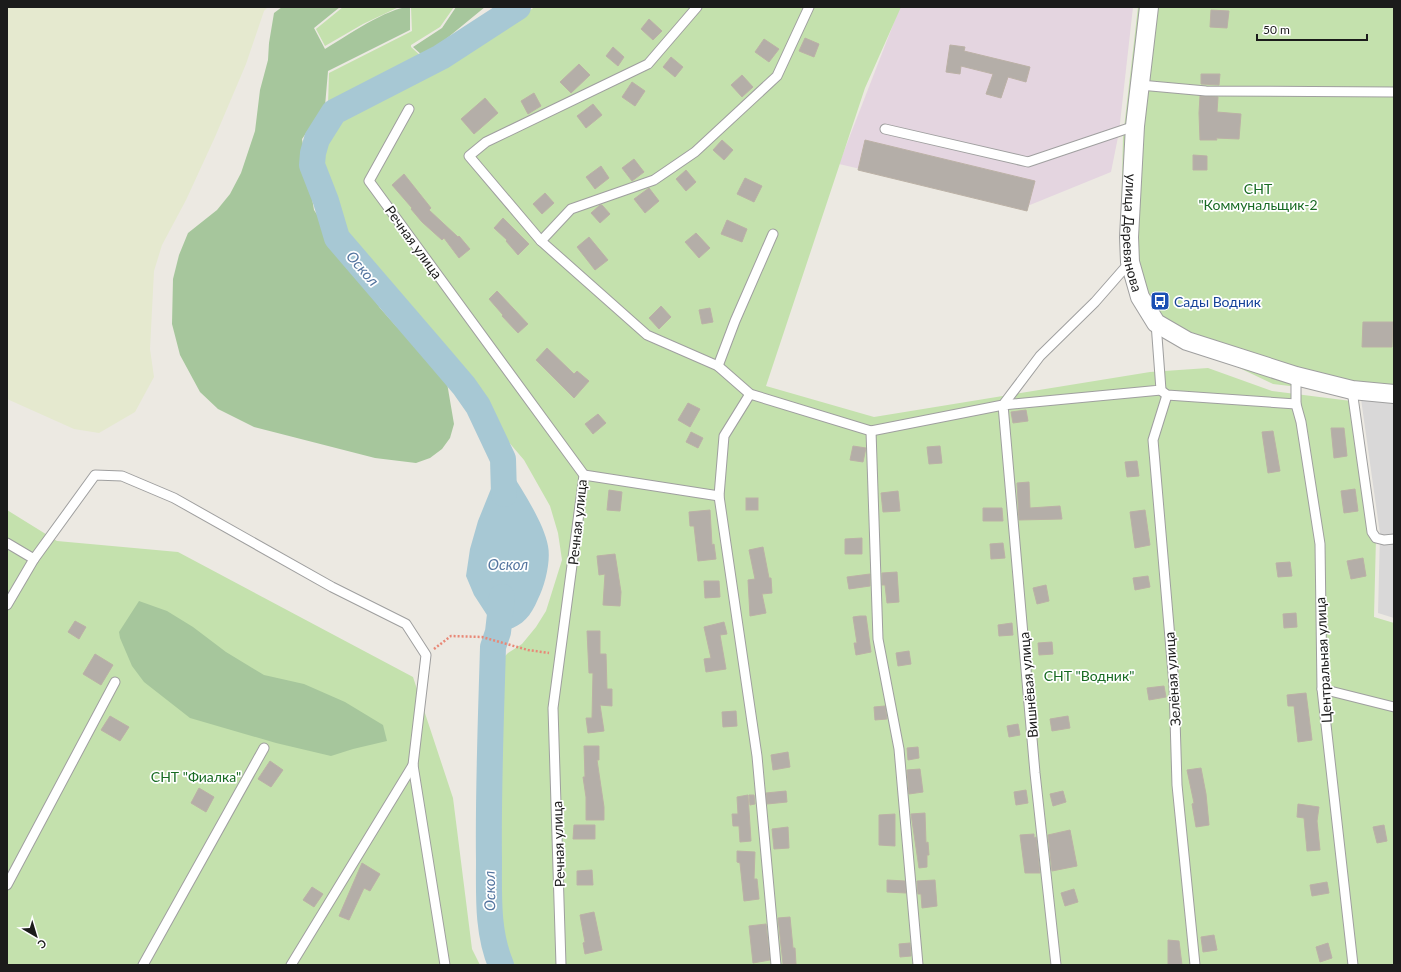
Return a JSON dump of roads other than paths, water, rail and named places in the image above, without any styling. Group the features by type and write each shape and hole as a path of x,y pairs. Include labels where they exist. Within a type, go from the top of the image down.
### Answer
{"street":[{"name":"улица Деревянова","path":"1149,7 1136,126 1129,237 1130,262 1140,297 1156,323 1187,340 1296,376 1352,390 1394,394"}],"lane":[{"path":"697,7 648,64 486,142 469,156 541,241 648,335 718,366 750,394 871,430 1003,405 1164,392 1296,404"},
{"path":"541,241 571,210 654,180 695,152 777,76 809,7"},
{"path":"1140,85 1206,91 1394,92"},
{"name":"Речная улица","path":"409,109 370,181 584,475 553,708 562,965"},
{"path":"885,129 1028,162 1136,126"},
{"path":"718,366 735,321 773,234"},
{"path":"1003,405 1040,356 1095,302 1130,262"},
{"path":"1156,323 1164,392"},
{"name":"Центральная улица","path":"1296,376 1296,404 1301,422 1320,544 1322,689 1353,965"},
{"path":"1352,390 1372,532 1376,538 1384,540 1394,539"},
{"name":"Зелёная улица","path":"1164,392 1153,440 1174,685 1177,785 1195,965"},
{"path":"750,394 724,436 719,496 757,756 776,965"},
{"name":"Вишнёвая улица","path":"1003,405 1035,773 1056,965"},
{"path":"871,430 878,638 899,749 918,965"},
{"path":"7,605 34,559 96,475 122,476 174,498 332,587 406,624 426,655 413,765 446,965"},
{"path":"584,475 719,496"},
{"path":"7,543 34,559"},
{"path":"7,885 115,682"},
{"path":"1322,689 1394,708"},
{"path":"143,965 264,748"},
{"path":"291,965 413,765"}],"water":[{"name":"Оскол","path":"503,459 529,501 541,524 548,546 549,559 543,587 535,606 527,618 512,628 498,632 474,595 466,576 470,549 478,521"}],"waterway":[{"name":"Оскол","path":"504,494 503,459 478,406 464,386 337,238 326,201 312,165 313,153 317,139 334,112 441,57 518,7"},
{"name":"Оскол","path":"501,965 496,952 491,927 489,833 493,647 498,632 502,597"}],"place":[{"name":"Сады Водник","path":"1160,301"}],"park label":[{"name":"СНТ \"Коммунальщик-2","path":"1258,196"},
{"name":"СНТ \"Водник\"","path":"1089,675"},
{"name":"СНТ \"Фиалка\"","path":"196,776"}]}
